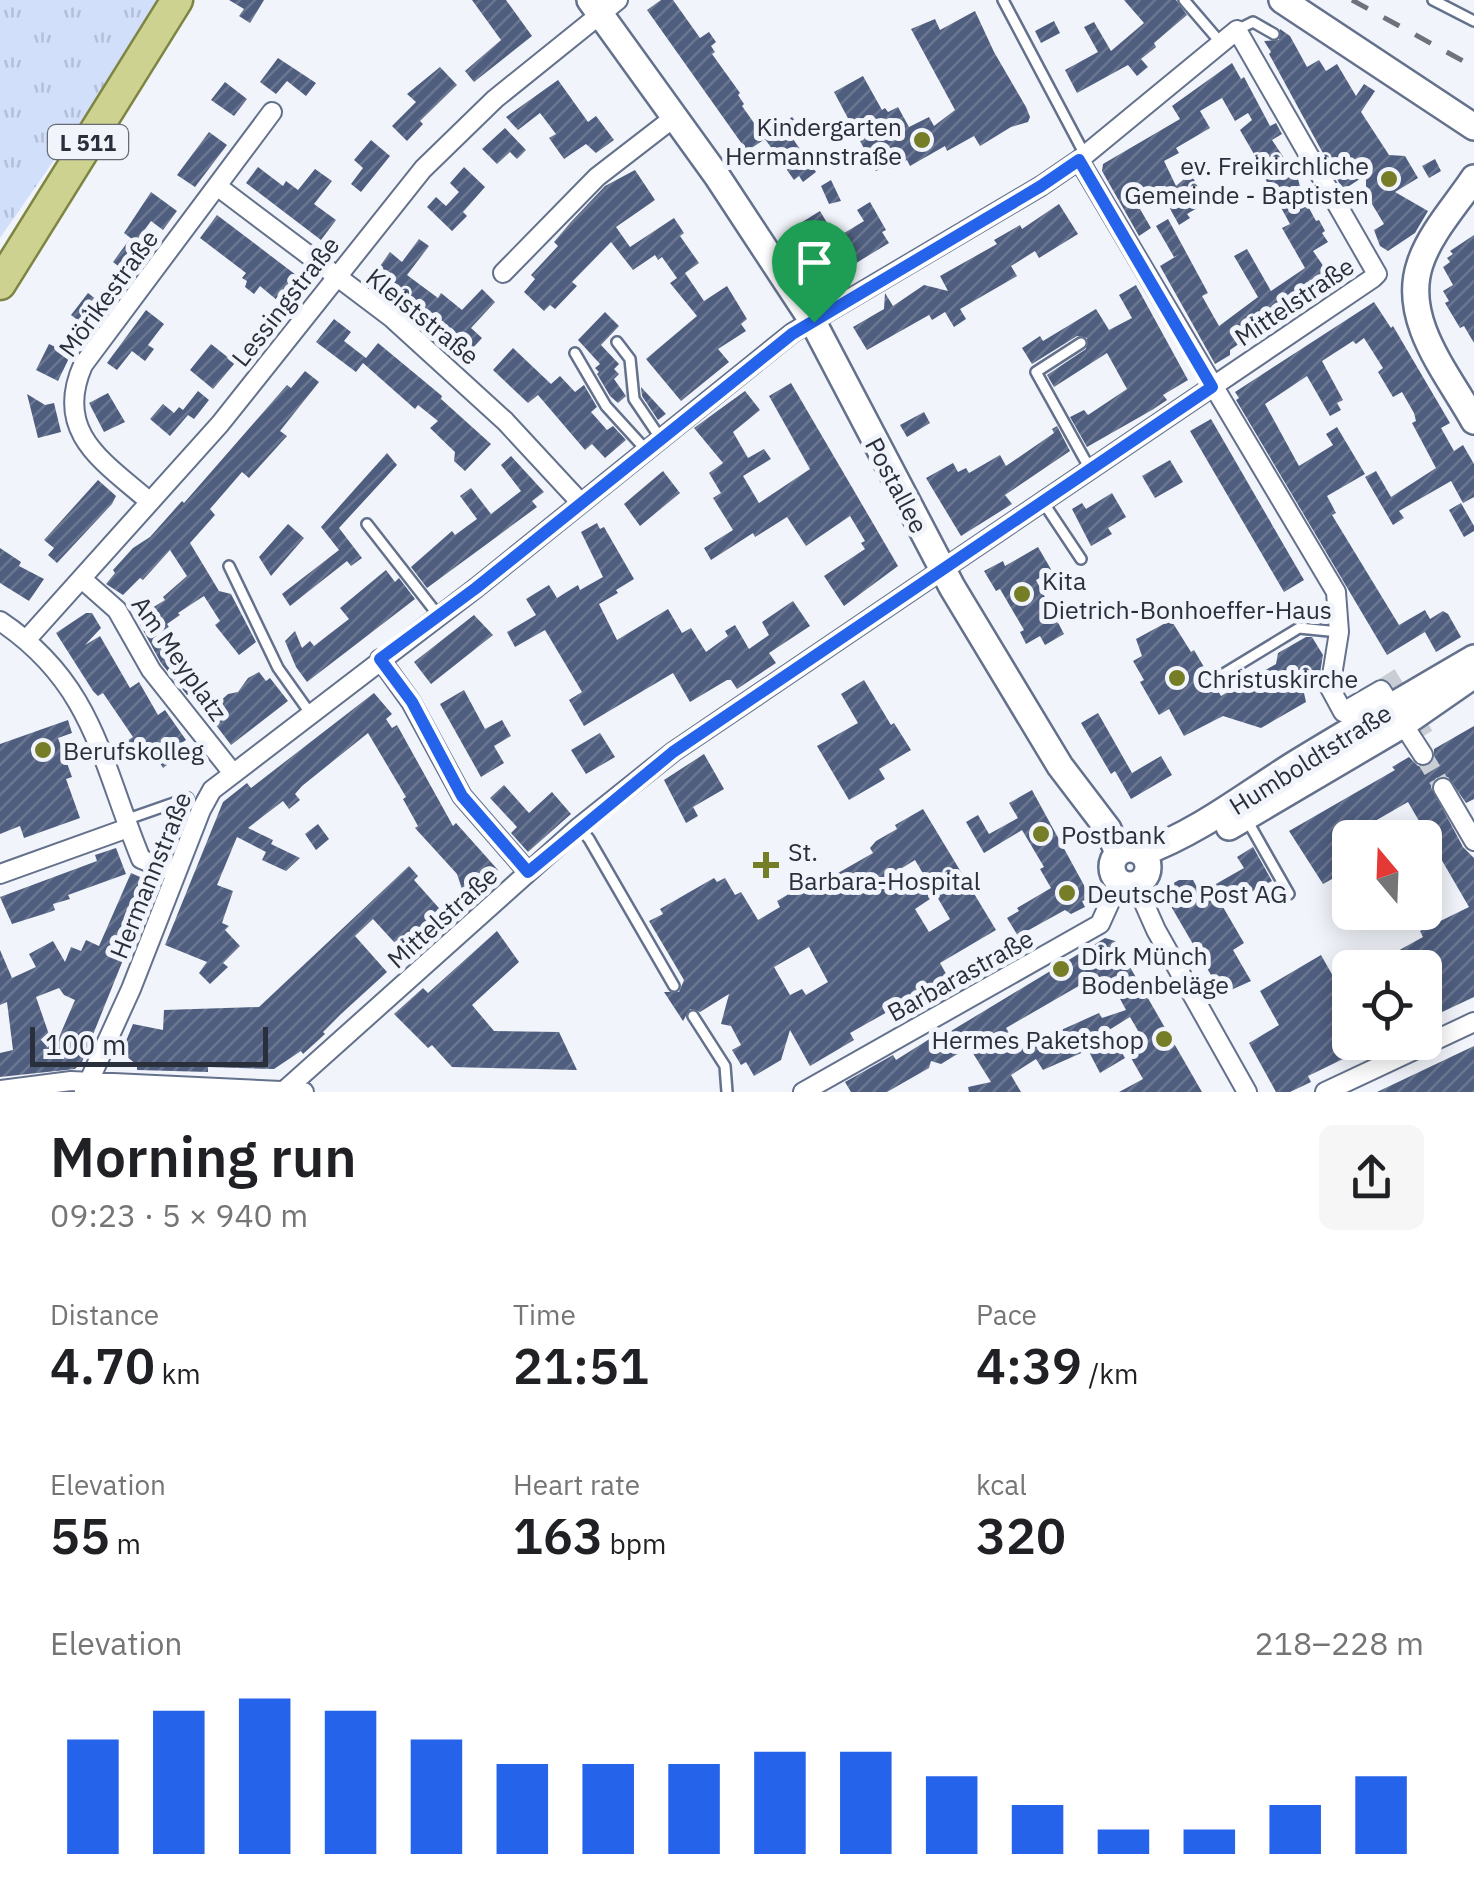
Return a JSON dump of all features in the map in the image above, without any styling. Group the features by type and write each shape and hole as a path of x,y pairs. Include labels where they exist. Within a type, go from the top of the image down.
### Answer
{"main road":[{"name":"L 511","path":"0,284 177,0"}],"street":[{"path":"1282,0 1474,127"},
{"name":"Postallee","path":"603,5 814,322 942,570 1038,731 1133,868 1156,930 1248,1092"},
{"name":"Lessingstraße","path":"27,638 220,424 393,203 494,99 603,5"},
{"name":"Hermannstraße","path":"86,1088 212,790 767,352 1082,158 1237,30"},
{"name":"Mittelstraße","path":"284,1092 578,827 673,752 1377,274 1237,30"},
{"name":"Mörikestraße","path":"150,502 86,443 77,427 74,384 83,365 272,112"},
{"path":"504,273 597,177 676,116"},
{"path":"1082,158 1212,387 1336,592 1339,632 1330,688 1343,712 1381,690 1424,755"},
{"path":"1474,178 1430,241 1419,265 1415,294 1420,324 1474,420"},
{"name":"Kleiststraße","path":"217,186 392,318 467,384 580,503"},
{"name":"Am Meyplatz","path":"82,578 117,610 151,670 232,772"},
{"path":"0,621 27,638 64,680 93,725 140,858 176,873"},
{"name":"Humboldtstraße","path":"1133,868 1175,859 1246,817 1474,658"},
{"path":"380,659 412,702 462,796 528,872"},
{"name":"Humboldtstraße","path":"1133,868 1284,771 1474,675"},
{"path":"1443,788 1474,841"},
{"path":"0,874 126,824"},
{"name":"Barbarastraße","path":"803,1092 1100,924 1133,868"},
{"path":"1325,1092 1474,1022"},
{"path":"0,1090 71,1081 86,1088 304,1092"}],"lane":[{"path":"1003,0 1082,158"},
{"path":"1184,0 1221,43"},
{"path":"1433,0 1474,20"},
{"path":"1237,30 1252,22 1274,34"},
{"path":"617,342 630,359 634,400 654,445"},
{"path":"1081,343 1036,372 1090,469"},
{"path":"575,353 606,406 654,445"},
{"path":"1043,502 1080,560"},
{"path":"368,524 438,615"},
{"path":"229,566 278,668 310,712"},
{"path":"1225,673 1298,628 1339,632"},
{"path":"126,824 188,798"},
{"path":"1246,817 1290,894"},
{"path":"578,827 589,839 674,986"},
{"path":"692,1016 725,1066 727,1092"}],"green space":[{"path":"0,0 160,0 132,48 0,238"}],"building":[{"path":"229,0 264,0 250,23 239,16 244,9"},
{"path":"472,0 506,0 532,36 474,82 465,71 501,40"},
{"path":"661,0 673,0 700,38 709,32 716,42 711,46 715,52 712,54 740,93 742,106 764,137 792,117 804,132 793,139 816,172 803,182 799,176 794,180 765,139 747,151 647,10"},
{"path":"1124,0 1176,0 1187,15 1154,43 1156,47 1141,59 1148,67 1137,76 1128,65 1077,93 1065,70 1098,52 1084,27 1094,22 1111,51 1144,23"},
{"path":"975,11 1026,107 1028,122 1011,127 980,146 974,136 947,151 945,146 910,166 907,160 876,171 834,92 863,76 882,110 888,112 898,107 909,127 929,117 934,126 955,110 911,29 935,19 940,30"},
{"path":"1054,21 1060,33 1041,43 1035,31"},
{"path":"1280,29 1290,36 1307,67 1319,60 1326,71 1337,64 1356,96 1364,84 1375,91 1361,112 1389,155 1405,156 1418,178 1395,192 1428,211 1415,233 1388,251 1380,246 1374,230 1384,224 1372,204 1366,202 1366,175 1343,190 1269,54 1264,41 1279,40"},
{"path":"278,58 316,83 306,96 287,81 276,94 260,82"},
{"path":"1232,63 1241,79 1244,77 1270,126 1276,123 1282,134 1272,140 1325,231 1322,233 1328,242 1313,251 1333,280 1215,364 1160,266 1180,254 1174,257 1156,226 1168,219 1208,293 1202,296 1219,326 1258,297 1234,256 1247,249 1271,291 1305,268 1282,228 1290,224 1262,173 1255,177 1248,166 1258,161 1240,130 1252,120 1248,113 1235,121 1222,98 1200,111 1210,128 1176,148 1179,153 1164,161 1176,186 1190,174 1209,201 1187,214 1190,218 1179,225 1159,189 1136,202 1151,228 1139,236 1102,171 1103,164 1180,119 1172,106"},
{"path":"440,67 457,85 420,121 423,124 407,141 392,126 416,102 407,94"},
{"path":"558,80 588,122 596,116 614,140 596,153 586,144 564,159 549,138 556,134 540,113 518,130 506,117"},
{"path":"225,82 247,99 234,116 211,100"},
{"path":"505,128 526,150 517,159 510,152 497,164 482,149"},
{"path":"209,132 227,145 195,187 177,175"},
{"path":"371,140 390,156 361,192 351,184 363,168 354,160"},
{"path":"1435,159 1441,171 1429,178 1422,166"},
{"path":"258,167 283,186 286,181 298,190 315,169 332,181 314,204 336,220 321,240 246,183"},
{"path":"464,167 485,187 452,231 427,207 436,197 446,206 459,192 450,183"},
{"path":"635,170 655,200 616,227 630,247 674,218 684,233 680,236 699,263 685,273 704,301 727,286 747,319 741,324 746,331 718,349 729,362 681,401 646,359 697,316 670,283 677,278 662,257 658,260 655,255 633,270 611,242 572,282 577,286 555,309 550,305 544,311 524,292 535,279 531,275 558,246 554,242 570,223 605,186"},
{"path":"831,180 841,201 829,204 821,186"},
{"path":"151,192 177,211 163,230 151,221 136,242 124,233"},
{"path":"870,202 889,243 830,279 799,224 820,211 836,238 864,221 857,210"},
{"path":"1059,204 1078,234 1039,258 1035,251 1011,266 1017,276 960,309 966,319 954,327 945,312 932,320 929,315 867,350 853,327 884,309 885,293 893,306 924,285 948,291 940,276"},
{"path":"217,215 300,278 284,306 260,286 254,294 245,287 247,281 242,278 246,273 200,238"},
{"path":"1474,235 1474,343 1445,303 1449,301 1443,291 1453,285 1443,267 1450,262 1450,251"},
{"path":"419,239 429,246 407,275 438,298 441,293 462,310 482,289 495,302 471,328 482,338 471,350 434,314 431,319 413,305 416,301 378,269 390,252 402,262"},
{"path":"129,240 146,253 130,275 113,262"},
{"path":"1136,285 1188,380 1163,395 1167,400 1152,410 1087,447 1070,417 1084,410 1088,415 1127,389 1107,353 1054,387 1047,375 1086,349 1087,338 1077,336 1032,364 1022,348 1040,336 1043,341 1096,309 1109,330 1132,318 1119,295"},
{"path":"88,293 106,307 89,329 71,315"},
{"path":"1374,302 1393,326 1450,423 1441,428 1454,451 1463,445 1474,464 1474,497 1463,503 1451,481 1399,511 1404,518 1393,525 1365,477 1376,471 1391,497 1436,468 1412,423 1416,421 1414,413 1402,392 1393,397 1378,372 1383,368 1364,338 1322,361 1343,400 1337,403 1341,410 1330,416 1307,376 1265,404 1299,466 1333,445 1326,434 1337,427 1365,474 1327,496 1336,513 1332,515 1399,625 1425,610 1430,619 1443,611 1448,614 1461,637 1436,652 1425,632 1387,655 1236,400 1239,398 1235,392"},
{"path":"146,310 164,324 148,345 154,349 145,361 132,351 117,370 107,363"},
{"path":"605,312 619,326 601,345 619,364 614,369 619,374 614,379 626,396 618,403 597,374 595,368 600,364 578,340"},
{"path":"334,319 351,332 344,341 366,358 378,343 442,396 491,444 465,471 454,461 455,452 430,428 438,421 418,405 415,409 363,363 356,372 316,342"},
{"path":"49,344 71,354 58,381 36,370"},
{"path":"211,344 235,363 213,389 190,370"},
{"path":"513,348 551,384 560,376 575,392 584,385 597,407 591,412 607,430 613,426 626,440 605,458 592,444 585,450 538,395 528,403 493,370"},
{"path":"305,371 319,382 280,431 287,436 249,478 242,472 210,509 215,515 190,543 219,591 231,594 256,642 239,655 215,625 220,621 204,596 178,613 167,624 169,627 156,635 171,659 175,656 199,686 187,695 161,663 138,621 154,611 152,608 187,576 170,550 123,595 106,584 133,548 184,503 287,385 291,388"},
{"path":"791,383 898,566 844,606 824,576 865,549 861,543 865,541 850,516 806,546 787,517 711,560 704,548 733,530 713,498 721,493 709,473 723,463 694,428 745,391 760,410 733,432 748,458 764,449 771,459 743,476 759,503 810,469 769,396"},
{"path":"641,387 666,414 658,420 642,396"},
{"path":"198,391 209,400 194,419 188,415 170,436 150,419 163,404 174,413 179,407 183,410"},
{"path":"108,393 125,422 104,432 89,403"},
{"path":"27,394 45,405 54,403 61,432 38,438"},
{"path":"924,412 930,423 907,437 900,425"},
{"path":"1211,419 1304,580 1284,592 1190,431"},
{"path":"1057,426 1070,451 1005,495 1012,504 961,536 926,478 953,463 958,472 966,468 969,473 1000,455 1006,466 1054,433 1052,429"},
{"path":"387,453 397,465 339,528 362,558 351,566 347,561 290,606 282,594 339,550 321,527"},
{"path":"511,456 544,492 532,501 537,507 427,588 411,567 452,531 455,535 477,519 460,496 471,488 491,514 521,491 501,465"},
{"path":"1170,460 1183,482 1155,498 1142,476"},
{"path":"663,471 680,493 640,526 624,504"},
{"path":"98,480 116,496 57,563 48,555 54,548 44,540"},
{"path":"1112,493 1126,517 1108,528 1112,534 1091,546 1072,509 1082,503 1086,509"},
{"path":"1461,503 1474,526 1474,531 1464,537 1449,510"},
{"path":"597,523 600,529 604,527 634,579 599,604 617,640 668,609 682,633 691,628 706,652 728,636 725,631 735,625 749,649 769,635 762,622 793,601 810,626 769,653 776,663 737,689 727,680 690,702 673,673 584,726 569,700 582,692 545,630 515,647 507,632 536,615 526,599 549,585 557,598 578,585 580,590 603,577 581,532"},
{"path":"288,524 304,538 271,576 259,557"},
{"name":"Kita Dietrich-Bonhoeffer-Haus","path":"1038,547 1052,571 1036,580 1064,634 1045,645 1040,636 1026,644 1020,632 1024,630 1000,589 996,591 984,571 1003,561 1005,566"},
{"path":"0,548 21,562 19,566 44,579 29,601 0,583"},
{"path":"386,570 395,582 399,578 415,599 307,682 285,641 295,631 302,648 310,641 314,646 349,619 340,608"},
{"path":"92,613 101,628 85,645 100,636 130,688 139,682 158,715 165,710 186,740 171,750 176,758 163,768 150,747 132,760 121,745 133,737 103,693 98,696 93,691 56,633"},
{"path":"474,615 493,635 431,684 414,662"},
{"path":"1171,620 1221,696 1276,664 1278,653 1306,637 1312,637 1323,655 1318,685 1304,693 1306,702 1261,728 1223,716 1184,736 1169,709 1159,715 1133,661 1142,656 1136,639"},
{"path":"259,672 266,681 270,678 288,701 231,745 212,720 222,712 216,705 228,694 238,692 248,678"},
{"path":"864,680 911,750 879,769 885,779 849,800 817,746 858,723 841,694"},
{"path":"464,690 485,729 502,720 511,736 494,746 504,763 481,777 440,704"},
{"path":"374,693 392,714 386,719 392,728 397,725 453,826 456,823 498,870 473,892 465,886 462,889 457,874 415,828 418,826 403,799 406,797 368,733 302,786 295,794 300,800 289,809 283,801 248,828 300,858 286,871 262,860 266,852 237,837 217,885 233,891 222,923 229,926 225,930 240,946 223,963 228,967 210,984 199,973 207,962 165,945 223,802 247,783 251,788"},
{"path":"1098,713 1132,773 1161,756 1172,775 1131,799 1081,723"},
{"path":"68,720 72,733 58,738 72,777 66,779 80,818 24,838 20,826 0,834 0,744"},
{"path":"1474,726 1474,799 1466,803 1448,777 1436,778 1431,787 1463,847 1474,858 1474,997 1442,1012 1442,950 1400,950 1423,937 1420,931 1442,930 1442,920 1469,907 1442,861 1442,820 1418,820 1408,802 1377,820 1332,820 1332,879 1323,884 1289,831 1395,770 1392,767 1409,757 1418,766 1429,766 1434,760 1434,749"},
{"path":"600,733 615,757 586,774 571,750"},
{"path":"704,754 724,789 693,807 698,816 686,823 664,780"},
{"path":"504,785 529,813 552,792 571,814 528,852 511,833 517,827 490,798"},
{"path":"1032,790 1091,898 1082,901 1085,907 1071,914 1065,910 1018,936 1007,918 1051,888 1040,869 1044,867 1022,830 984,853 966,822 978,815 989,834 1018,818 1009,803"},
{"path":"923,809 996,930 940,963 949,979 947,986 915,1005 905,1002 850,1033 854,1040 810,1066 790,1030 781,1060 754,1076 732,1050 741,1045 731,1026 721,1024 729,994 700,1012 690,1009 683,1021 664,992 679,992 684,980 649,921 663,914 660,909 714,878 717,882 725,878 735,895 741,892 758,920 780,907 777,901 821,875 824,881 873,853 870,848 897,829 895,825","holes":["915,860 928,882 907,895 894,873","936,895 950,919 929,932 915,909","809,947 828,982 806,995 802,989 790,995 774,967"]},
{"path":"318,824 329,839 316,850 305,834"},
{"path":"1253,847 1272,881 1223,907 1244,943 1233,950 1251,981 1222,994 1165,896 1173,891 1170,885 1179,880 1193,880 1200,893 1244,868 1237,857"},
{"path":"116,848 126,874 68,895 70,899 53,904 55,910 12,924 0,897 97,861 95,855"},
{"path":"409,866 418,876 414,880 446,916 404,953 373,919 355,936 387,972 303,1054 301,1051 274,1069 208,1067 208,1072 137,1070 137,1065 126,1056 124,1046 133,1024 163,1030 164,1010 259,1007"},
{"path":"131,873 145,875 154,883 82,1062 75,1069 0,1077 0,1053 13,1050 7,1002 0,1005 0,950 12,978 36,967 29,954 53,941 65,962 71,947 81,951 86,940 99,946","holes":["59,988 75,1000 54,1049 36,997"]},
{"path":"497,931 519,962 472,1005 494,1031 559,1032 577,1070 452,1067 394,1014 423,988 428,993"},
{"path":"1105,938 1115,941 1202,1092 1119,1092 1143,1079 1127,1051 1144,1041 1130,1017 1109,1030 1125,1058 1100,1073 1088,1050 1043,1070 1036,1059 1011,1075 1021,1092 969,1092 968,1087 991,1082 969,1047 941,1064 931,1061 929,1068 887,1092 851,1092 845,1082 893,1055 896,1060 939,1033 951,1031","holes":["1096,976 1110,980 1126,1010 1102,1018 1099,1013 1019,1049 1006,1028"]},
{"path":"1321,955 1332,974 1332,1060 1341,1060 1308,1076 1311,1082 1290,1092 1276,1092 1249,1043 1279,1025 1260,991"},
{"path":"1474,1046 1474,1092 1377,1092 1436,1064"}],"tunnel":[{"path":"1387,674 1425,736"},
{"path":"1423,755 1443,788"}],"railway":[{"path":"1352,0 1474,67"}],"place":[{"name":"Kindergarten Hermannstraße","path":"922,140"},
{"name":"ev. Freikirchliche Gemeinde - Baptisten","path":"1389,179"},
{"name":"Kita Dietrich-Bonhoeffer-Haus","path":"1022,594"},
{"name":"Christuskirche","path":"1177,678"},
{"name":"Berufskolleg","path":"43,750"},
{"name":"Postbank","path":"1041,834"},
{"name":"St. Barbara-Hospital","path":"766,865"},
{"name":"Deutsche Post AG","path":"1067,893"},
{"name":"Dirk Münch Bodenbeläge","path":"1061,969"},
{"name":"Hermes Paketshop","path":"1164,1039"}],"route":[{"path":"1079,160 1212,387 673,752 528,872 462,796 412,702 380,659 476,588 743,371 814,322 1079,160"}]}
